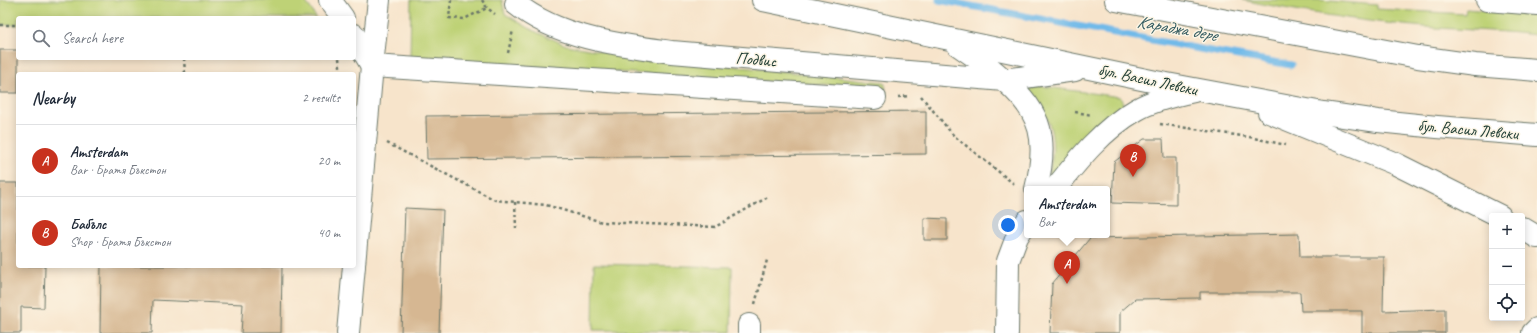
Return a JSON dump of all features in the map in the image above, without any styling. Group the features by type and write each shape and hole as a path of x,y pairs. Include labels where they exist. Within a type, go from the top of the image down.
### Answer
{"main road":[{"path":"330,0 342,16"},
{"path":"356,244 379,0"},
{"name":"бул. Васил Левски","path":"763,0 1229,96 1378,121 1486,132 1537,135"},
{"path":"1116,0 1418,57 1474,65 1537,70"},
{"path":"1487,0 1537,4"},
{"name":"Подвис","path":"516,4 529,14 553,27 603,41 633,47 672,52 1004,80 1092,68"},
{"path":"356,38 372,66"},
{"path":"947,38 970,52 1004,80 1029,105 1040,128 1042,157 1037,186"},
{"path":"372,66 875,98"},
{"path":"1057,186 1081,157 1103,135 1136,110 1175,95 1200,90"},
{"path":"1229,96 1396,164 1494,213"},
{"path":"1007,333 1008,261 1017,237 1024,226"},
{"path":"1525,230 1537,237"},
{"path":"348,333 354,268"},
{"path":"1533,333 1537,329"}],"path":[{"path":"451,0 449,18 464,19 487,8 482,0"},
{"path":"0,25 16,25"},
{"path":"184,60 185,72"},
{"path":"339,60 341,72"},
{"path":"923,97 954,136 1015,185"},
{"path":"1075,112 1097,115"},
{"path":"1159,124 1249,137 1294,147"},
{"path":"366,133 495,200 546,205 602,222 715,227 768,197"},
{"path":"515,202 516,228"},
{"path":"749,329 768,260"}],"green space":[{"path":"0,0 304,0 315,16 16,16 16,25 0,25"},
{"path":"411,0 502,0 505,14 534,31 566,45 617,54 884,82 886,89 410,59"},
{"path":"1242,0 1318,0 1377,5 1377,9 1465,14 1466,9 1537,15 1537,35 1388,23 1315,13"},
{"path":"1025,84 1120,97 1123,103 1120,113 1049,186 1047,186 1053,147 1051,130 1043,112"},
{"path":"594,264 732,267 731,332 593,330"}],"building":[{"path":"0,50 16,50 18,72 16,72 16,93 0,93"},
{"path":"926,111 926,154 427,159 426,116"},
{"path":"1144,139 1163,139 1164,158 1176,158 1176,205 1112,203 1114,162"},
{"path":"0,183 16,183 16,268 45,268 44,308 21,307 21,333 0,333"},
{"path":"405,208 443,210 439,333 401,333"},
{"path":"924,218 947,219 947,240 924,240"},
{"path":"1299,234 1300,257 1384,257 1383,311 1445,309 1445,333 1362,333 1362,311 1301,311 1300,292 1200,292 1200,298 1135,299 1120,312 1120,333 1050,333 1052,284 1090,238"},
{"path":"101,268 282,268 281,333 241,333 243,304 153,300 152,333 100,333"}],"waterway":[{"name":"Караджа дере","path":"939,0 1291,65"}],"place":[{"name":"Бабълс","path":"1133,177"},
{"name":"Amsterdam","path":"1067,284"}]}
